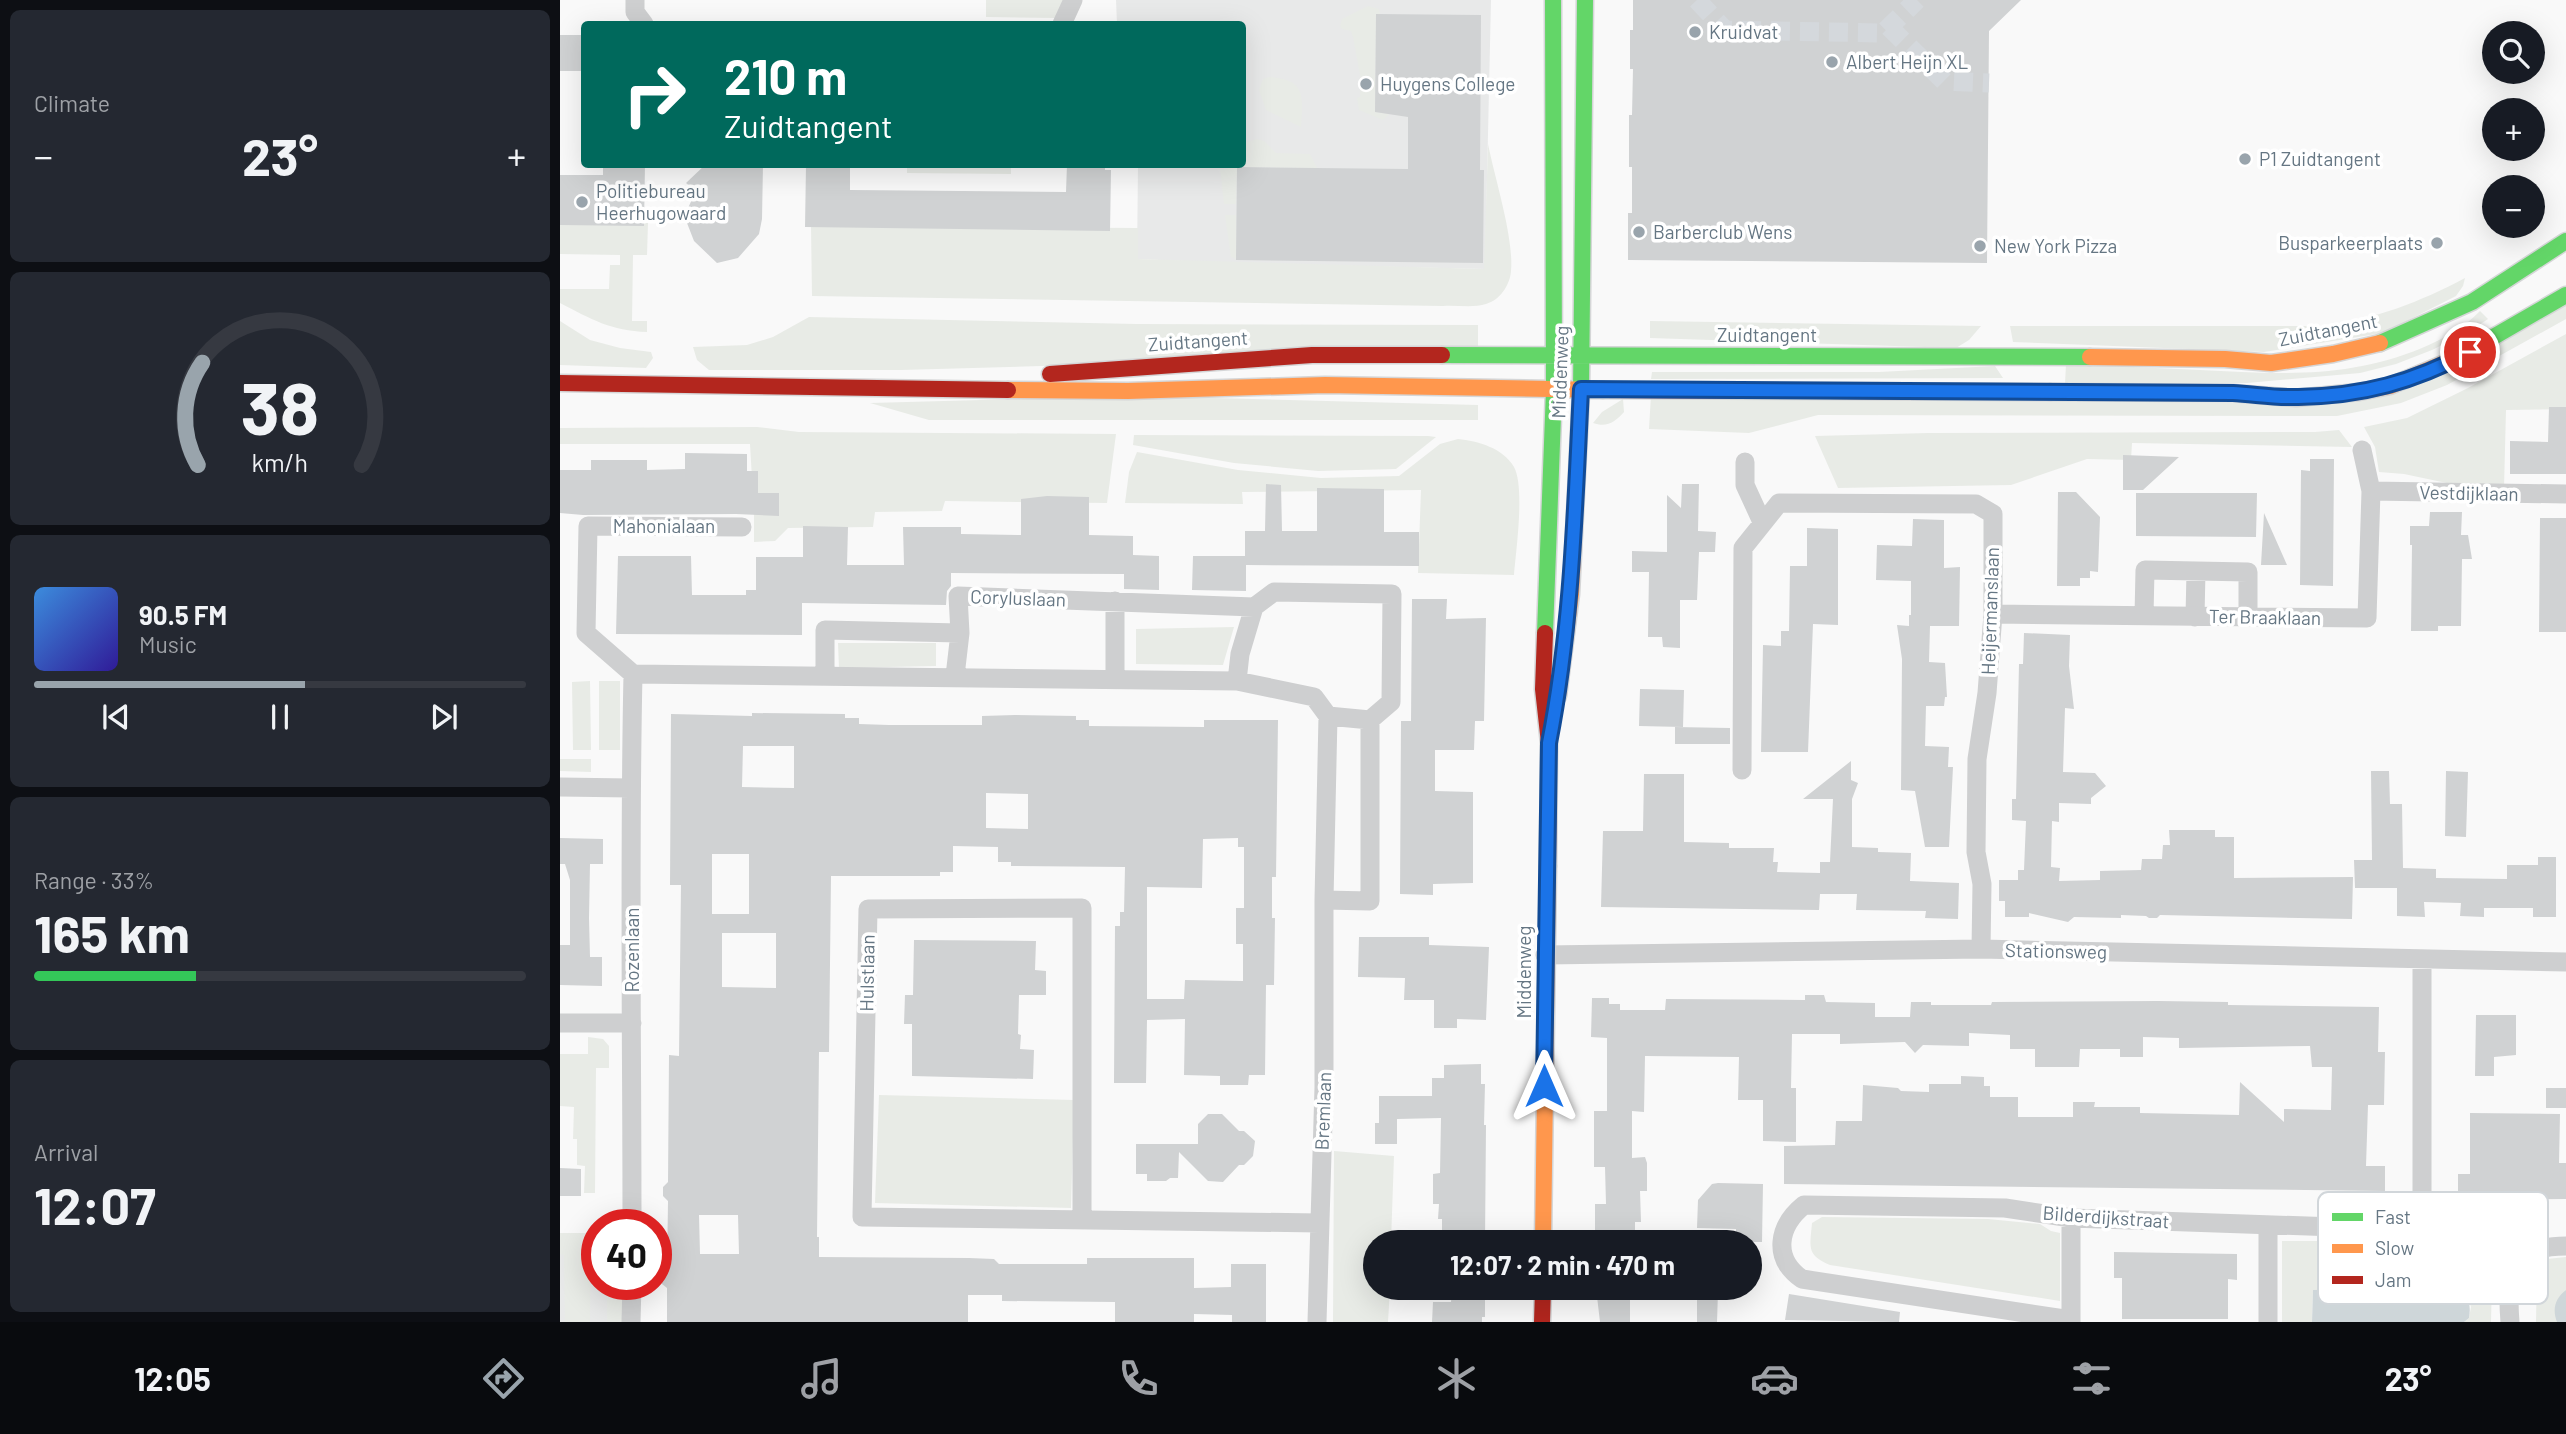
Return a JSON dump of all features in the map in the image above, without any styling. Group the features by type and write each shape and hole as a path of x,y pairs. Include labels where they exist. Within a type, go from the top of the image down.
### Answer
{"main road":[{"name":"Middenweg","path":"1543,1230 1549,743 1543,689 1555,389 1553,0"},
{"name":"Middenweg","path":"1549,743 1560,690 1571,594 1583,354 1585,0"},
{"name":"Zuidtangent","path":"941,390 965,380 1312,355 2000,355 2282,361 2376,345 2452,313 2566,241"},
{"name":"Zuidtangent","path":"560,383 1128,391 1325,385 2233,393 2296,398 2390,386 2440,367 2566,295"},
{"path":"1542,1322 1543,1300"}],"street":[{"path":"635,0 635,12 642,21"},
{"path":"1063,21 1073,0"},
{"name":"Ter Braaklaan","path":"1993,614 2367,618 2371,491 2362,450"},
{"path":"1745,462 1745,485 1762,522"},
{"name":"Vestdijklaan","path":"2371,491 2566,494"},
{"name":"Heijermanslaan","path":"1742,770 1743,548 1779,503 1976,504 1993,514 1993,614 1987,693 1977,759 1976,852 1982,884 1981,949"},
{"name":"Mahonialaan","path":"633,674 586,634 588,526 742,527"},
{"path":"2144,616 2145,570 2248,572 2248,617"},
{"path":"2195,617 2196,571"},
{"name":"Coryluslaan","path":"955,676 960,633 958,596 1254,607 1274,592 1392,594 1391,702 1370,720"},
{"path":"1115,601 1115,679"},
{"path":"1237,681 1240,654 1254,607"},
{"name":"Coryluslaan","path":"825,675 825,630 960,633"},
{"path":"633,674 1237,681 1314,697 1328,716 1370,720 1370,901 1324,900"},
{"name":"Rozenlaan","path":"632,1209 630,788 633,674"},
{"name":"Bremlaan","path":"1317,1322 1324,1087 1328,716"},
{"path":"560,787 630,788"},
{"name":"Hulstlaan","path":"1083,1219 1082,908 868,909 862,1217 1319,1223"},
{"name":"Stationsweg","path":"1545,956 1981,949 2566,962"},
{"path":"2422,959 2422,1192"},
{"path":"560,1023 632,1023"},
{"name":"Bilderdijkstraat","path":"2071,1321 1802,1279 1789,1269 1783,1255 1782,1240 1786,1226 1793,1214 1804,1205 2004,1208 2071,1218 2318,1227"},
{"path":"2071,1218 2071,1321"},
{"path":"2268,1226 2268,1322"},
{"path":"2548,1248 2566,1246"},
{"path":"631,1322 632,1300"},
{"path":"2508,1304 2510,1322"}],"shaded area":[{"path":"986,0 1066,0 1057,18 986,17"},
{"name":"Huygens College","path":"1116,0 1491,0 1485,269 1137,259 1138,168 1246,168 1246,21 1117,21"},
{"path":"1368,6 1379,9 1380,14 1376,14 1375,112 1389,114 1383,120 1359,110 1357,98 1360,97 1361,80 1353,37 1351,31 1340,26 1342,19"},
{"path":"1269,77 1290,82 1300,91 1301,127 1266,110 1259,90 1263,79"},
{"path":"1257,139 1264,141 1276,153 1310,154 1317,168 1246,167 1246,142"},
{"path":"1488,144 1510,242 1511,271 1506,287 1500,295 1481,305 812,296 811,226 1138,228 1138,259 1484,269"},
{"path":"907,168 1011,168 1011,174 907,173"},
{"path":"1237,168 1236,204 1224,204 1220,169"},
{"path":"1225,215 1236,215 1236,259 1231,257"},
{"path":"560,223 648,223 647,255 633,255 632,321 647,321 647,332 612,327 560,303 560,289 609,289 610,265 620,265 620,255 560,254"},
{"path":"2465,278 2456,296 2383,333 2264,352 2013,342 2010,326 2325,326 2362,319 2397,308"},
{"path":"2566,305 2566,319 2447,385 2401,403 2337,416 1818,415 1749,433 1649,429 1651,395 2320,404"},
{"path":"2480,311 2488,319 2467,333 2396,364 2360,373 2247,383 2065,384 2066,364 2285,373 2340,370 2394,358 2422,348 2460,328"},
{"path":"809,317 1137,324 1478,325 1478,347 901,370 709,370 697,360 693,347 747,345 773,337"},
{"path":"560,321 590,340 651,352 653,358 646,368 560,365"},
{"path":"1650,321 1981,326 1969,340 1956,348 1650,338"},
{"path":"2566,334 2566,409 2506,410 2504,488 2461,486 2404,474 2379,472 2375,447 2364,427 2407,418"},
{"path":"1995,366 2003,378 1651,379 1652,372 1879,372"},
{"path":"1137,396 1478,405 1478,420 929,420 870,403"},
{"path":"1623,399 1624,412 1617,419 1607,424 1593,423 1602,412"},
{"path":"757,427 799,432 1116,434 1107,503 945,501 942,511 875,512 873,527 788,528 775,541 754,542 750,444 560,444 560,428"},
{"path":"2339,430 2352,447 2132,443 2131,460 2087,459 2011,485 1838,488 1815,436 2315,432"},
{"path":"1134,435 1436,437 1396,469 1318,471 1234,463 1133,445"},
{"path":"1458,439 1497,450 1514,467 1519,504 1514,575 1418,573 1421,490 1242,492 1243,504 1125,503 1129,472 1137,452 1238,470 1321,478 1399,476 1440,444"},
{"path":"1234,627 1223,665 1136,664 1136,629"},
{"path":"838,643 936,643 936,666 839,668"},
{"path":"590,681 591,750 573,750 572,682"},
{"path":"599,681 620,681 620,750 599,750"},
{"path":"560,759 591,759 591,772 560,771"},
{"path":"588,1037 603,1039 609,1046 609,1068 596,1068 595,1193 584,1193 585,1166 577,1165 577,1139 573,1139 574,1107 560,1106 560,1054 588,1054"},
{"path":"879,1095 1074,1100 1071,1208 875,1203"},
{"path":"1334,1151 1394,1156 1391,1230 1363,1230 1363,1300 1389,1300 1388,1322 1333,1322"},
{"path":"1822,1217 1988,1219 2040,1224 2060,1233 2060,1301 1830,1265 1817,1258 1811,1249 1812,1223"},
{"path":"560,1233 581,1233 581,1300 621,1300 622,1322 560,1322"},
{"path":"560,1233 581,1233 581,1300 590,1300 590,1322 565,1322 564,1255 560,1254"},
{"path":"2282,1241 2318,1241 2318,1290 2313,1290 2312,1322 2282,1322"},
{"path":"2566,1257 2566,1290 2557,1322 2536,1322 2536,1304 2548,1304 2548,1259"},
{"path":"2313,1290 2318,1290 2318,1304 2469,1304 2469,1318 2464,1322 2312,1322"},
{"path":"2566,1290 2566,1322 2557,1322 2556,1304"},
{"path":"607,1300 625,1300 624,1322 607,1322"},
{"path":"2470,1304 2491,1304 2491,1322 2464,1322 2469,1318"}],"building":[{"path":"1633,0 2021,0 1989,31 1987,263 1628,260 1628,213 1632,213 1629,115 1632,115 1630,30 1633,30"},
{"path":"1376,14 1481,15 1480,170 1484,170 1483,263 1236,260 1237,168 1408,169 1408,117 1375,112"},
{"path":"560,35 581,35 581,71 560,71"},
{"path":"603,168 645,168 644,226 560,225 560,175 603,175"},
{"path":"702,168 763,168 762,219 759,234 738,258 717,263 694,241 687,223 688,208 696,191 686,183"},
{"path":"806,168 850,168 850,190 1066,192 1067,168 1111,170 1110,231 805,227"},
{"path":"2549,407 2566,407 2566,474 2510,474 2510,441 2548,442"},
{"path":"685,453 747,454 747,471 758,471 758,493 779,493 779,516 560,513 560,470 591,470 591,460 647,460 647,470 685,469"},
{"path":"2123,455 2179,457 2143,490 2123,490"},
{"path":"2310,459 2334,459 2333,586 2300,585 2301,470 2310,471"},
{"path":"1266,484 1281,485 1282,531 1317,531 1317,488 1384,489 1384,532 1419,532 1419,566 1246,565 1246,591 1192,590 1193,556 1245,556 1245,531 1265,531"},
{"path":"1682,484 1699,484 1698,531 1716,532 1715,552 1699,552 1697,600 1680,600 1680,648 1663,647 1662,637 1648,637 1649,572 1632,572 1632,551 1667,552 1667,495 1681,508"},
{"path":"2058,492 2076,492 2100,517 2098,572 2090,571 2090,578 2080,578 2080,586 2057,586"},
{"path":"2136,493 2257,493 2256,537 2136,536"},
{"path":"1047,496 1089,497 1089,535 1133,536 1133,555 1159,556 1159,590 1124,589 1124,574 951,573 946,605 802,603 802,635 616,634 618,556 691,556 692,595 746,595 746,590 756,590 756,557 803,557 803,526 848,527 847,565 904,565 903,527 961,527 961,534 1021,535 1021,499"},
{"path":"2430,512 2462,512 2461,535 2468,535 2472,559 2462,559 2461,626 2438,626 2438,631 2411,631 2410,526 2429,526"},
{"path":"2264,513 2287,565 2261,565"},
{"path":"2540,518 2566,518 2566,632 2539,632"},
{"path":"1913,519 1944,520 1944,568 1960,567 1959,626 1930,626 1929,662 1945,663 1947,697 1944,706 1926,706 1925,746 1949,747 1948,767 1953,767 1949,847 1925,847 1915,791 1901,790 1902,659 1897,625 1909,626 1911,581 1876,580 1877,545 1912,546"},
{"path":"1807,528 1838,529 1838,625 1813,624 1808,752 1761,752 1763,645 1781,646 1781,631 1789,631 1790,566 1807,566"},
{"path":"1412,599 1447,599 1446,619 1486,618 1484,721 1475,721 1474,750 1435,750 1435,791 1473,792 1473,883 1433,884 1433,895 1400,894 1401,721 1411,721"},
{"path":"2024,633 2070,635 2069,666 2074,709 2065,708 2063,772 2095,773 2106,786 2091,798 2091,804 2059,803 2059,822 2052,821 2051,867 2060,868 2059,881 2100,880 2100,871 2141,870 2142,859 2162,859 2163,845 2170,845 2169,830 2215,830 2215,837 2234,837 2234,878 2353,877 2352,919 2160,915 2157,918 2149,918 2121,915 2121,918 2074,917 2068,922 2029,913 2029,917 2005,917 2005,901 1999,901 1999,880 2018,880 2018,870 2024,870 2026,821 2012,820 2012,799 2016,799 2019,664 2023,664"},
{"path":"1640,689 1684,690 1683,727 1639,726"},
{"path":"671,714 845,714 845,718 859,718 859,724 889,725 982,725 982,716 1015,715 1076,716 1076,720 1089,720 1089,726 1204,727 1204,720 1278,720 1276,877 1272,877 1272,918 1275,918 1274,985 1266,985 1265,1075 1249,1075 1248,1085 1220,1085 1220,1076 1184,1075 1185,1019 1147,1020 1146,1083 1114,1083 1115,926 1120,926 1120,912 1124,912 1125,867 1011,866 1011,862 998,862 998,847 953,846 953,872 940,872 940,876 831,876 829,1052 819,1052 819,1257 969,1258 994,1259 999,1264 1087,1264 1087,1258 1194,1258 1194,1288 1231,1287 1231,1264 1266,1264 1266,1322 1232,1322 1232,1315 1194,1314 1194,1322 1115,1322 1115,1302 1002,1301 1002,1295 968,1295 968,1322 667,1322 667,1300 672,1300 672,1209 668,1209 663,1187 668,1182 669,1055 679,1056 681,885 670,885","holes":["743,746 794,746 794,788 742,787","986,793 1028,794 1028,829 986,828","1238,838 1238,847 1244,847 1244,908 1236,908 1236,944 1243,944 1243,981 1185,980 1184,999 1147,999 1147,887 1202,888 1203,839","712,854 749,854 749,914 712,914","722,933 776,933 776,988 722,987","699,1215 738,1215 739,1254 700,1254"]},
{"path":"1675,727 1730,728 1730,744 1675,744"},
{"path":"1851,761 1851,780 1858,783 1852,799 1852,847 1878,848 1878,852 1911,853 1910,881 1959,883 1958,919 1925,918 1926,911 1856,910 1857,894 1820,894 1819,910 1601,907 1603,831 1643,831 1644,774 1684,774 1684,842 1729,843 1729,848 1774,848 1773,862 1778,862 1777,872 1820,873 1820,862 1830,862 1833,799 1803,799"},
{"path":"2371,771 2389,771 2390,804 2402,804 2403,868 2436,869 2436,878 2507,879 2507,865 2538,865 2538,857 2556,857 2556,917 2533,917 2533,908 2484,908 2484,917 2460,916 2461,903 2424,902 2425,917 2397,916 2397,888 2355,888 2354,860 2372,860"},
{"path":"2446,771 2468,772 2466,837 2445,836"},
{"path":"560,838 603,839 603,864 590,864 589,918 590,957 602,957 602,986 560,985 560,945 570,945 570,880 565,864 560,864"},
{"path":"1359,937 1429,937 1429,945 1489,947 1486,1020 1457,1019 1457,1028 1434,1028 1434,1000 1404,1000 1405,978 1358,977"},
{"path":"914,940 1036,941 1035,970 1046,971 1046,995 1019,995 1018,1034 1021,1035 1020,1049 1034,1050 1033,1079 912,1076 912,1024 904,1024 905,995 913,995"},
{"path":"1805,995 1824,995 1826,1002 1875,1003 1875,1017 1910,1017 1911,1002 1931,1002 1931,1005 1991,1005 1992,1002 2158,1001 2379,1007 2378,1052 2385,1052 2384,1105 2368,1105 2366,1166 2385,1166 2385,1191 1784,1184 1784,1146 1835,1145 1836,1121 1862,1121 1863,1085 1929,1092 1929,1084 1961,1084 1961,1076 1984,1077 1984,1086 1990,1086 1990,1097 2018,1097 2018,1117 2073,1117 2073,1102 2095,1102 2094,1107 2140,1107 2140,1113 2239,1115 2240,1082 2284,1122 2284,1109 2331,1110 2332,1067 2312,1067 2310,1046 2179,1048 2179,1038 2143,1037 2143,1057 2120,1057 2120,1049 2080,1049 2079,1067 2035,1067 2035,1049 2010,1049 2010,1035 1969,1033 1969,1046 1923,1045 1915,1053 1905,1042 1840,1044 1840,1034 1792,1034 1791,1088 1796,1088 1796,1142 1763,1141 1763,1100 1738,1100 1739,1057 1645,1056 1644,1112 1632,1111 1632,1158 1645,1157 1647,1163 1647,1191 1640,1191 1641,1222 1635,1222 1635,1230 1595,1230 1595,1204 1606,1204 1605,1167 1594,1167 1594,1111 1607,1111 1607,1038 1591,1037 1592,998 1609,998 1609,1004 1620,1004 1620,1010 1665,1010 1666,999 1805,1000"},
{"path":"2476,1015 2516,1015 2516,1055 2494,1057 2494,1076 2475,1076"},
{"path":"1481,1064 1481,1084 1485,1084 1485,1230 1442,1230 1442,1219 1438,1219 1439,1204 1433,1204 1433,1174 1440,1173 1441,1118 1397,1119 1397,1144 1375,1144 1375,1123 1379,1123 1379,1096 1432,1096 1432,1078 1444,1078 1444,1065"},
{"path":"2546,1088 2566,1088 2566,1108 2546,1108"},
{"path":"2470,1113 2560,1114 2559,1163 2566,1163 2566,1199 2548,1199 2548,1192 2458,1192 2458,1174 2470,1174"},
{"path":"1208,1114 1222,1114 1239,1131 1244,1131 1255,1141 1253,1156 1244,1165 1239,1165 1223,1182 1208,1181 1179,1152 1178,1178 1147,1181 1147,1174 1136,1174 1136,1144 1198,1144 1198,1124"},
{"path":"560,1168 581,1169 581,1196 560,1196"},
{"path":"1712,1184 1763,1184 1762,1242 1762,1230 1697,1228 1698,1200"},
{"path":"2114,1252 2237,1254 2237,1280 2228,1279 2228,1319 2122,1319 2122,1278 2114,1278"},
{"path":"1789,1294 1900,1312 1899,1322 1785,1320"},
{"path":"1485,1300 1485,1317 1482,1317 1482,1322 1432,1322 1433,1302"},
{"path":"1597,1300 1630,1300 1630,1322 1600,1322"},
{"path":"1697,1300 1718,1300 1717,1322 1697,1322"}],"tunnel":[{"path":"1697,0 1725,30 1883,33 1917,0"},
{"path":"1889,27 1944,81 1989,83"}],"traffic: fast":[{"path":"1545,633 1554,389 1553,0"},
{"path":"1581,392 1585,0"},
{"path":"2380,343 2472,302 2566,241"},
{"path":"2483,343 2566,295"},
{"path":"1442,355 2090,357"}],"traffic: slow":[{"path":"2090,357 2225,359 2271,363 2333,354 2380,343"},
{"path":"2050,392 2233,393 2296,398 2359,392 2390,386 2457,358 2483,343"},
{"path":"1008,390 1128,391 1325,385 1603,390"},
{"path":"1558,696 1571,594 1581,392"},
{"path":"1543,1230 1548,866"}],"traffic: jam":[{"path":"1050,374 1312,355 1442,355"},
{"path":"560,383 1008,390"},
{"path":"1603,390 2050,392"},
{"path":"1545,633 1543,689 1549,743 1548,866"},
{"path":"1542,1322 1543,1300"}],"place":[{"name":"Kruidvat","path":"1695,32"},
{"name":"Albert Heijn XL","path":"1832,62"},
{"name":"Huygens College","path":"1366,84"},
{"name":"P1 Zuidtangent","path":"2245,159"},
{"name":"Politiebureau Heerhugowaard","path":"582,202"},
{"name":"Barberclub Wens","path":"1639,232"},
{"name":"Busparkeerplaats","path":"2437,243"},
{"name":"New York Pizza","path":"1980,246"}],"route":[{"path":"1544,1086 1549,743 1560,690 1571,594 1581,389 2233,393 2296,398 2390,386 2470,352"}]}
